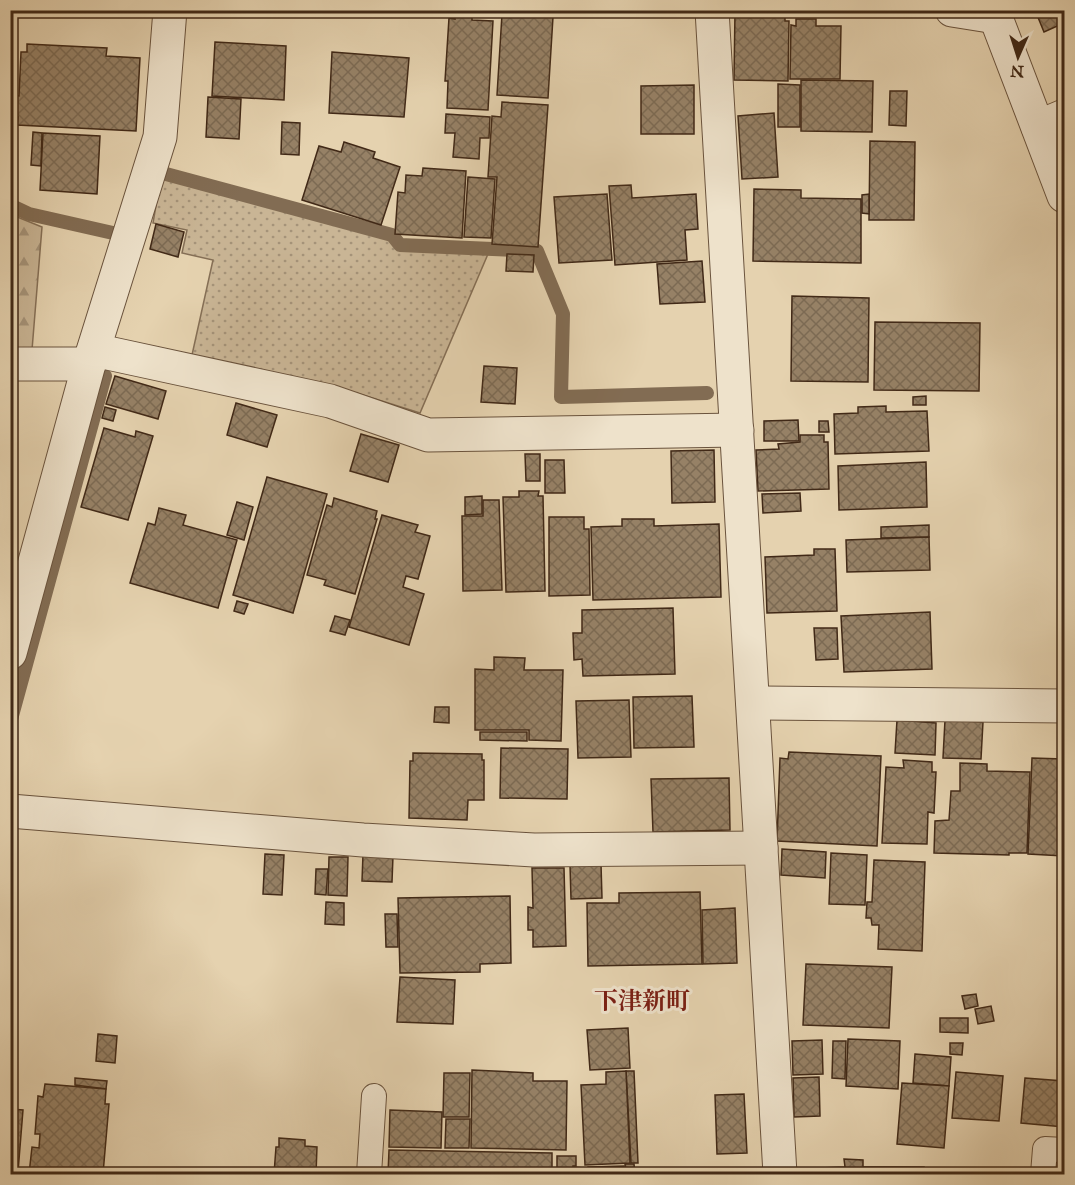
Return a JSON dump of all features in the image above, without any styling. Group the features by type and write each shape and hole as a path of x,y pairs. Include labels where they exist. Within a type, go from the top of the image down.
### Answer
{"street":[{"path":"10,653 91,357 160,137 170,10"},
{"path":"712,10 780,1174"},
{"path":"952,10 995,14 1051,122 1065,196"},
{"path":"10,364 91,357 330,401 428,435 737,430"},
{"path":"753,704 1065,706"},
{"path":"10,811 363,840 534,850 761,848"}],"lane":[{"path":"369,1174 374,1096"},
{"path":"1043,1174 1044,1149 1065,1150"}],"green space":[{"path":"161,176 390,237 398,248 488,254 420,413 334,386 192,355 213,260 182,253 187,230 153,223"},
{"path":"10,214 42,227 32,350 11,350"}],"building":[{"path":"342,10 415,10 415,17"},
{"path":"1035,10 1064,10 1064,23 1044,32"},
{"path":"735,11 785,12 785,21 789,21 788,81 734,80"},
{"path":"455,13 472,13 472,20 493,21 488,110 447,108 448,81 445,81 449,18 455,19"},
{"path":"502,14 553,17 548,98 497,95"},
{"path":"796,19 816,19 816,26 841,26 840,79 790,79 791,25 796,26"},
{"path":"215,42 286,46 284,100 212,96"},
{"path":"27,44 107,48 106,56 140,58 136,131 17,125 18,117 10,116 10,95 19,96 21,52 27,52"},
{"path":"332,52 409,58 404,117 329,113"},
{"path":"801,80 873,81 872,132 801,131"},
{"path":"778,84 800,85 800,127 778,127"},
{"path":"694,85 694,134 641,134 641,86"},
{"path":"890,91 907,91 906,126 889,125"},
{"path":"208,97 241,99 239,139 206,137"},
{"path":"502,102 548,105 538,247 492,244 497,177 488,177 492,116 501,117"},
{"path":"774,113 778,177 742,179 738,116"},
{"path":"446,114 490,117 489,138 480,138 479,159 453,157 455,133 445,133"},
{"path":"282,122 300,123 299,155 281,154"},
{"path":"33,132 42,133 41,166 31,165"},
{"path":"43,133 100,136 97,194 40,190"},
{"path":"870,141 915,142 914,220 869,220"},
{"path":"344,142 375,152 373,158 400,167 381,225 302,200 319,146 341,152"},
{"path":"423,168 466,171 462,238 395,234 398,192 405,193 406,175 422,176"},
{"path":"468,177 495,179 491,238 464,237"},
{"path":"631,185 632,198 696,194 698,229 685,230 687,260 615,265 609,186"},
{"path":"754,189 801,190 801,198 861,199 861,263 753,261"},
{"path":"607,194 612,260 559,263 554,197"},
{"path":"869,194 869,214 862,213 862,195"},
{"path":"156,224 184,232 178,257 150,249"},
{"path":"507,254 534,255 533,272 506,271"},
{"path":"702,261 705,302 660,304 657,264"},
{"path":"792,296 869,298 868,382 791,381"},
{"path":"875,322 980,323 979,391 874,390"},
{"path":"484,366 517,368 515,404 481,402"},
{"path":"115,376 166,391 158,419 106,404"},
{"path":"926,396 926,405 913,405 913,397"},
{"path":"236,403 277,415 267,447 227,435"},
{"path":"886,406 886,412 927,411 929,451 835,454 834,414 858,413 858,407"},
{"path":"105,407 116,410 113,421 102,418"},
{"path":"798,420 799,441 764,441 764,421"},
{"path":"819,421 828,421 829,432 819,432"},
{"path":"104,428 135,437 136,431 153,436 128,520 81,507"},
{"path":"361,434 399,445 388,482 350,471"},
{"path":"800,435 824,435 824,442 828,442 829,489 758,491 756,450 779,449 778,444 800,442"},
{"path":"714,450 715,502 672,503 671,451"},
{"path":"525,454 540,454 540,481 526,481"},
{"path":"545,460 564,460 565,493 545,493"},
{"path":"926,462 927,507 839,510 838,466"},
{"path":"267,477 327,494 293,613 233,595"},
{"path":"519,491 539,491 538,496 543,496 545,591 506,592 503,497 519,497"},
{"path":"800,493 801,511 763,513 762,494"},
{"path":"482,496 482,514 465,515 465,497"},
{"path":"334,498 377,511 375,519 377,519 355,594 324,585 326,580 307,575 327,505 332,507"},
{"path":"483,500 499,500 502,590 463,591 462,516 483,516"},
{"path":"237,502 253,507 244,540 227,535"},
{"path":"159,508 186,515 183,525 237,540 218,608 130,583 148,523 155,525"},
{"path":"382,515 418,525 415,532 430,536 418,579 406,576 403,587 424,594 409,645 349,627"},
{"path":"549,517 584,517 584,529 589,529 590,595 549,596"},
{"path":"622,519 654,519 654,526 719,524 721,597 593,600 591,527 622,526"},
{"path":"929,525 929,537 881,538 881,527"},
{"path":"929,537 930,570 847,572 846,540"},
{"path":"814,549 835,549 837,611 767,613 765,557 814,555"},
{"path":"237,601 248,604 244,614 234,611"},
{"path":"673,608 675,674 583,676 582,659 574,660 573,633 582,633 582,610"},
{"path":"930,612 932,669 844,672 841,616"},
{"path":"335,616 350,620 345,635 330,631"},
{"path":"814,628 837,628 838,659 816,660"},
{"path":"494,657 525,658 524,670 563,670 561,741 529,740 529,730 475,730 475,669 494,670"},
{"path":"692,696 694,747 634,748 633,697"},
{"path":"629,700 631,757 578,758 576,701"},
{"path":"435,707 449,707 449,723 434,722"},
{"path":"897,720 936,723 935,755 895,753"},
{"path":"945,720 983,722 981,759 943,758"},
{"path":"480,732 527,732 527,741 480,740"},
{"path":"501,748 568,749 567,799 500,798"},
{"path":"789,752 881,756 877,846 777,841 780,758 788,759"},
{"path":"413,753 482,754 484,800 468,800 467,820 409,818 410,761 413,761"},
{"path":"1032,758 1063,759 1064,856 1028,854"},
{"path":"903,760 932,762 932,772 936,772 934,813 928,812 927,844 882,843 886,767 904,768"},
{"path":"960,763 987,764 987,771 1030,772 1027,853 1009,853 1009,855 934,853 935,821 949,820 951,791 960,791"},
{"path":"729,778 730,830 653,832 651,779"},
{"path":"782,849 826,852 825,878 781,875"},
{"path":"831,853 867,855 865,905 829,904"},
{"path":"265,854 284,855 282,895 263,894"},
{"path":"363,854 393,856 392,882 362,881"},
{"path":"329,857 348,857 347,896 328,895"},
{"path":"874,860 925,862 922,951 878,949 879,925 872,925 871,918 866,918 867,902 872,902"},
{"path":"601,864 602,898 571,899 570,865"},
{"path":"532,868 564,868 566,946 533,947 533,930 528,930 528,907 533,908"},
{"path":"316,869 328,869 326,895 315,894"},
{"path":"700,892 702,964 588,966 587,903 619,903 619,893"},
{"path":"510,896 511,963 480,964 480,972 400,973 398,898"},
{"path":"326,902 344,903 344,925 325,924"},
{"path":"735,908 737,963 703,964 702,910"},
{"path":"385,914 397,914 398,947 386,947"},
{"path":"806,964 892,967 889,1028 803,1025"},
{"path":"400,977 455,980 453,1024 397,1022"},
{"path":"976,994 978,1006 965,1009 962,996"},
{"path":"991,1006 994,1021 978,1024 975,1009"},
{"path":"940,1018 968,1018 968,1033 940,1032"},
{"path":"628,1028 630,1068 590,1070 587,1030"},
{"path":"98,1034 117,1036 115,1063 96,1061"},
{"path":"848,1039 900,1041 898,1089 846,1086"},
{"path":"822,1040 823,1074 793,1075 792,1041"},
{"path":"833,1041 846,1041 845,1079 832,1078"},
{"path":"950,1043 963,1043 962,1055 950,1054"},
{"path":"915,1054 951,1057 949,1086 913,1083"},
{"path":"472,1070 533,1073 533,1081 567,1081 566,1150 471,1148"},
{"path":"626,1071 634,1071 638,1163 631,1163"},
{"path":"626,1071 630,1163 585,1165 581,1085 606,1084 606,1072"},
{"path":"956,1072 1003,1076 999,1121 952,1118"},
{"path":"444,1073 470,1073 469,1117 443,1117"},
{"path":"819,1077 820,1116 794,1117 793,1078"},
{"path":"75,1078 107,1081 106,1089 75,1085"},
{"path":"1025,1078 1064,1081 1064,1127 1021,1123"},
{"path":"902,1083 949,1086 944,1148 897,1144"},
{"path":"45,1084 106,1089 105,1104 109,1104 103,1174 29,1174 32,1147 39,1148 40,1134 35,1134 38,1096 43,1097"},
{"path":"744,1094 747,1153 717,1154 715,1095"},
{"path":"10,1109 23,1110 18,1172 10,1171"},
{"path":"390,1110 442,1112 441,1148 389,1147"},
{"path":"446,1119 470,1119 469,1148 445,1148"},
{"path":"279,1138 305,1140 305,1146 317,1147 316,1174 274,1174"},
{"path":"389,1150 552,1153 552,1174 388,1174"},
{"path":"557,1156 576,1156 573,1174 557,1174"},
{"path":"844,1159 863,1160 863,1167 924,1167 924,1174 820,1174 820,1168 845,1167"},
{"path":"625,1164 634,1164 635,1174 626,1174"},
{"path":"624,1166 624,1174 588,1174 588,1167"},
{"path":"574,1167 583,1168 583,1174 574,1174"}],"waterway":[{"path":"166,174 392,235 400,245 537,251 563,314 561,397 707,393"},
{"path":"10,205 29,214 113,233"},
{"path":"10,723 105,376"}],"district":[{"name":"下津新町","path":"642,1001"}]}
